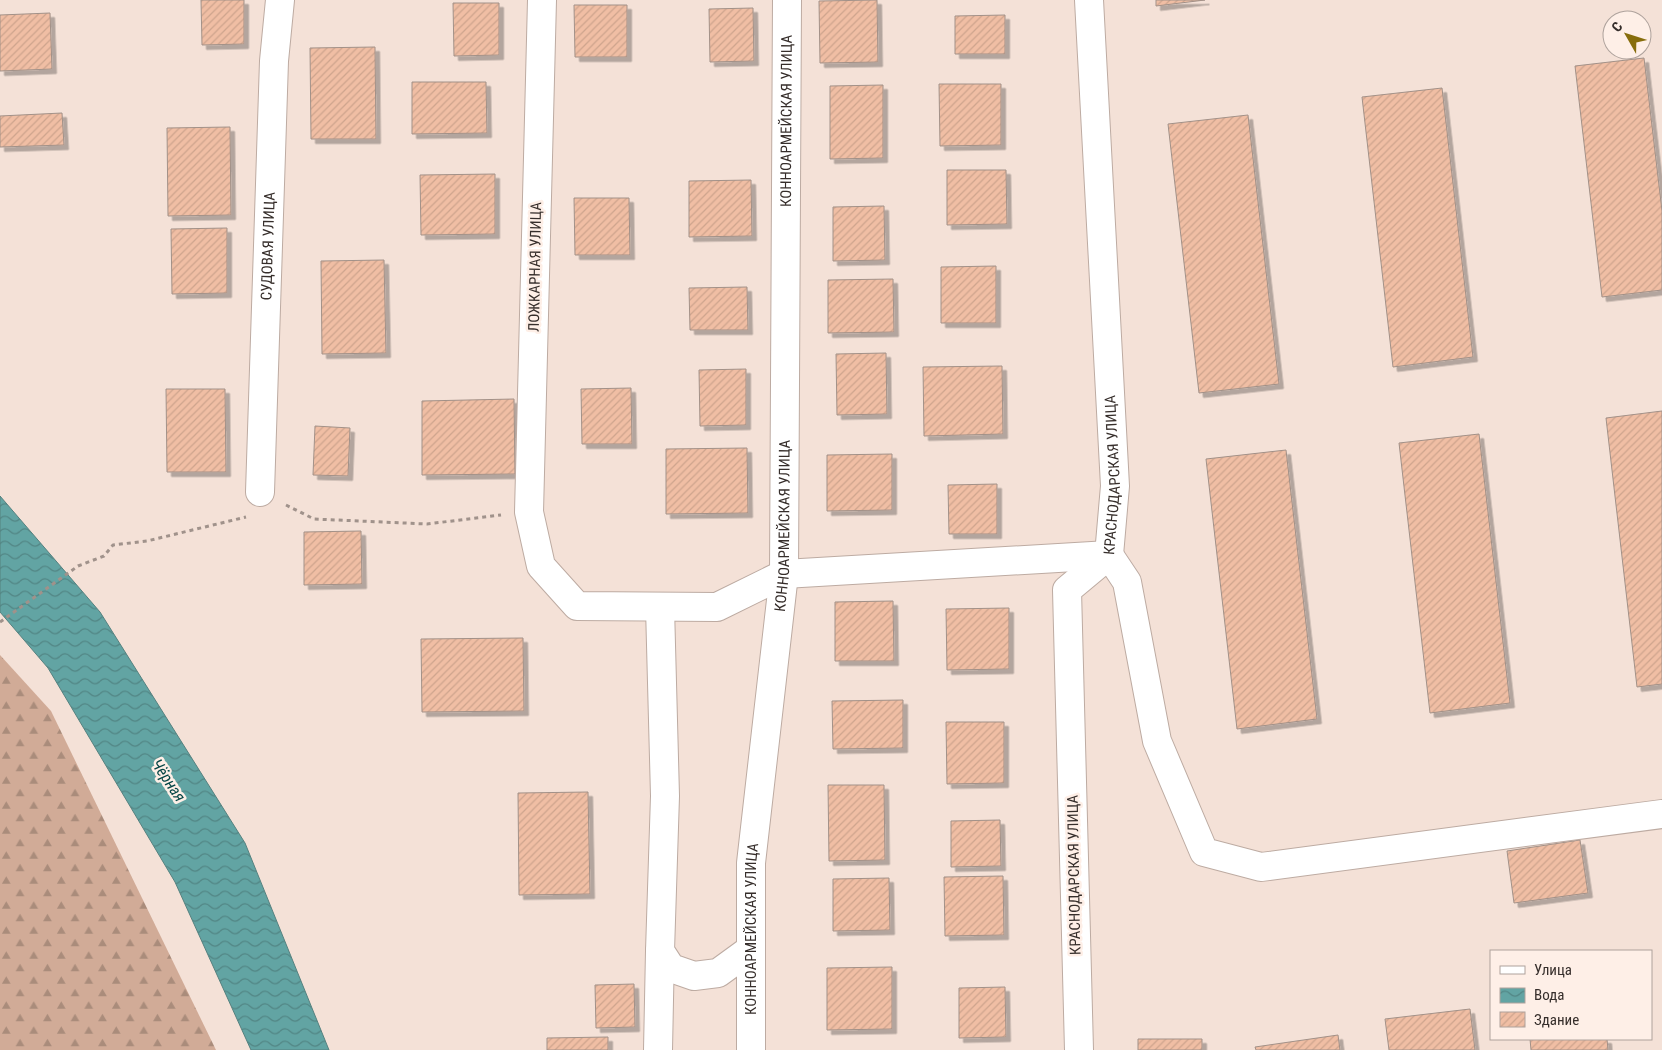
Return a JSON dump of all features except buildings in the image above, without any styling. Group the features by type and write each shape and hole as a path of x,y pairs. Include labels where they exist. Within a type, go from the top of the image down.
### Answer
{"street":[{"name":"СУДОВАЯ УЛИЦА","path":"260,492 274,61 280,0"},
{"name":"ЛОЖКАРНАЯ УЛИЦА","path":"542,0 531,522 541,566 577,606 717,607 784,574"},
{"name":"КОННОАРМЕЙСКАЯ УЛИЦА","path":"751,1050 751,863 784,574 787,0"},
{"name":"КРАСНОДАРСКАЯ УЛИЦА","path":"1078,1050 1067,590 1109,556 1115,486 1089,0"},
{"path":"784,574 1109,556 1127,582 1157,741 1204,852 1261,867 1662,814"},
{"path":"658,1050 665,796 660,607"},
{"path":"660,951 671,968 694,976 718,973 751,950"}],"path":[{"path":"0,622 78,566 104,556 113,545 147,541 253,516 260,492 314,519 427,524 531,522"}],"green space":[{"path":"0,655 51,711 216,1050 0,1050"}],"water":[{"name":"Чёрная","path":"0,496 100,612 245,843 329,1050 251,1050 175,882 48,668 0,612"}]}
